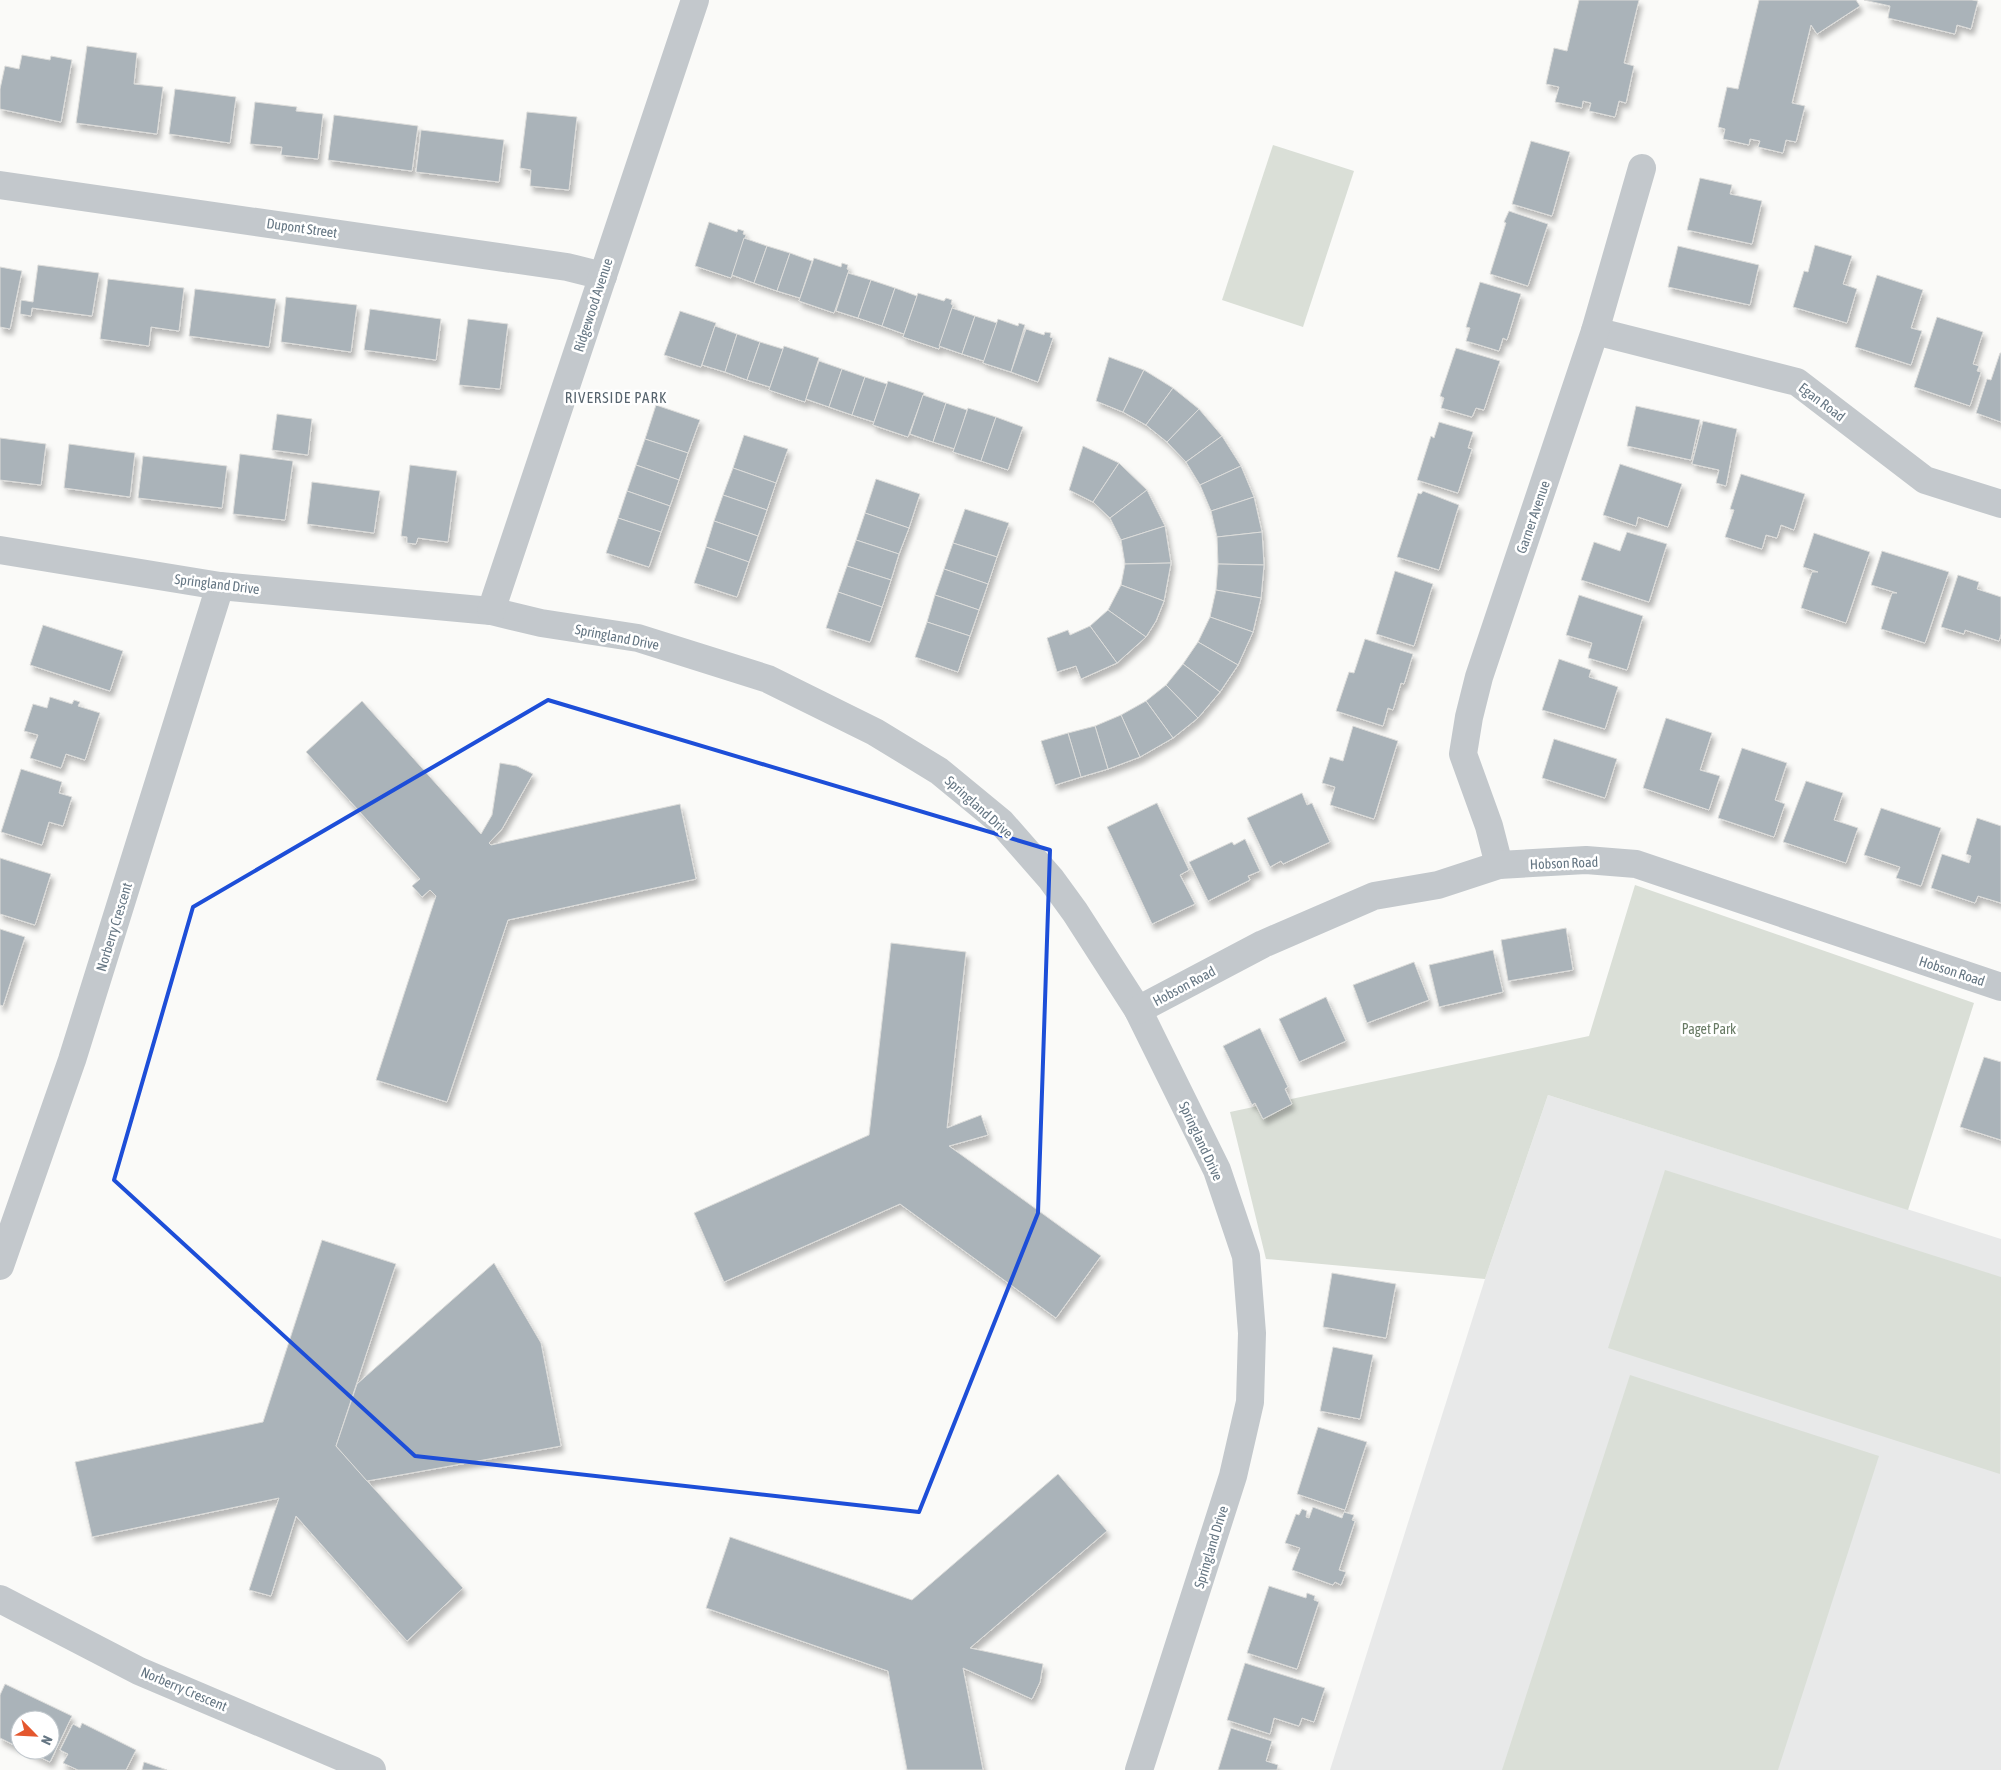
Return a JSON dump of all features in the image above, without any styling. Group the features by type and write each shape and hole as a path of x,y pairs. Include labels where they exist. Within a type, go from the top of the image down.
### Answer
{"street":[{"name":"Ridgewood Avenue","path":"491,611 695,0"},
{"name":"Garner Avenue","path":"1499,866 1489,826 1463,754 1469,716 1479,677 1595,331 1642,168"},
{"name":"Dupont Street","path":"0,185 567,267 603,276"},
{"name":"Egan Road","path":"1595,331 1797,382 1925,480 2001,504"},
{"name":"Springland Drive","path":"0,550 220,586 491,611 541,623 638,638 768,679 875,732 939,771 1001,822 1051,879 1075,912 1138,1010 1216,1170 1246,1256 1252,1333 1250,1402 1233,1476 1140,1770"},
{"name":"Norberry Crescent","path":"0,1266 72,1060 220,586"},
{"name":"Hobson Road","path":"1138,1010 1263,944 1374,896 1438,885 1499,866 1586,860 1636,864 2001,987"},
{"name":"Norberry Crescent","path":"0,1599 139,1671 372,1770"}],"highlighted area":[{"path":"548,700 1050,850 1038,1213 919,1512 415,1456 114,1180 193,907"}],"shaded area":[{"path":"1548,1095 2001,1239 2001,1770 1330,1770 1485,1279"}],"green space":[{"path":"1273,145 1354,171 1303,327 1222,300"},
{"name":"Paget Park","path":"1635,885 1974,1003 1908,1210 1548,1095 1485,1279 1266,1259 1230,1112 1589,1036"},
{"path":"1665,1170 2001,1277 2000,1474 1608,1348"},
{"path":"1630,1375 1879,1456 1778,1770 1502,1770"}],"building":[{"path":"1579,0 1639,0 1624,63 1634,66 1626,103 1619,101 1615,117 1589,111 1591,103 1583,101 1582,108 1555,102 1559,87 1546,84 1554,48 1567,51"},
{"path":"1759,0 1856,0 1860,6 1817,34 1811,25 1792,103 1805,106 1796,142 1786,140 1783,153 1758,147 1760,141 1750,139 1749,145 1723,139 1725,129 1718,127 1727,87 1738,89"},
{"path":"1864,0 1978,1 1971,29 1957,25 1955,34 1888,18 1890,6"},
{"path":"87,46 137,53 134,84 163,87 157,134 76,123"},
{"path":"22,55 50,60 51,56 72,60 61,122 0,109 0,89 5,66 19,69"},
{"path":"175,89 236,97 230,143 169,134"},
{"path":"255,102 297,107 296,111 323,114 318,159 281,155 282,147 250,144"},
{"path":"527,112 577,117 569,190 530,186 531,170 520,168"},
{"path":"334,115 418,126 412,171 328,160"},
{"path":"421,130 504,140 499,182 416,172"},
{"path":"1531,141 1570,152 1552,216 1512,204"},
{"path":"1700,178 1732,185 1730,194 1762,201 1752,244 1687,230"},
{"path":"1509,211 1548,224 1528,286 1490,274 1506,223 1504,222"},
{"path":"709,222 737,232 738,229 744,231 743,234 746,235 731,278 695,266"},
{"path":"744,238 767,246 754,283 732,275"},
{"path":"1815,245 1852,256 1843,284 1857,289 1847,323 1793,307 1804,271 1808,272"},
{"path":"767,246 790,253 777,291 754,283"},
{"path":"1678,246 1759,265 1750,305 1668,287"},
{"path":"790,253 812,261 800,298 777,291"},
{"path":"814,258 841,267 842,263 848,265 847,269 849,270 834,313 799,301"},
{"path":"38,265 99,273 92,316 32,308 31,316 20,314 21,300 33,302"},
{"path":"0,267 22,271 10,329 0,327"},
{"path":"848,273 871,280 858,318 836,311"},
{"path":"1877,275 1923,290 1911,328 1922,331 1911,365 1855,347"},
{"path":"108,279 184,288 179,331 151,327 149,346 100,339"},
{"path":"871,280 895,288 882,326 858,318"},
{"path":"1480,282 1521,294 1507,340 1503,338 1499,351 1466,341 1470,328 1466,327"},
{"path":"895,288 917,296 904,334 882,326"},
{"path":"195,289 276,299 269,347 189,336"},
{"path":"918,293 944,301 946,298 952,300 951,304 953,305 939,349 903,337"},
{"path":"286,297 357,305 351,352 281,342"},
{"path":"952,308 975,316 962,354 939,346"},
{"path":"370,309 441,319 436,360 364,350"},
{"path":"680,311 716,323 701,367 664,355"},
{"path":"975,316 997,323 984,361 962,354"},
{"path":"1937,317 1983,332 1973,364 1979,366 1977,371 1981,372 1970,406 1914,387"},
{"path":"468,319 508,324 500,389 459,385"},
{"path":"998,319 1018,326 1019,323 1025,325 1011,372 983,363"},
{"path":"715,326 737,334 725,372 702,365"},
{"path":"1026,329 1044,335 1045,332 1051,333 1050,337 1053,338 1038,382 1011,372"},
{"path":"737,334 760,342 747,380 725,372"},
{"path":"760,342 783,349 770,387 747,380"},
{"path":"784,346 819,358 805,402 769,390"},
{"path":"1456,348 1500,361 1484,410 1476,408 1472,417 1441,408 1444,398 1440,396"},
{"path":"2000,353 2001,422 1976,413 1987,379 1991,380"},
{"path":"1109,357 1144,370 1123,412 1096,401"},
{"path":"819,361 842,369 829,407 806,399"},
{"path":"842,369 865,377 852,415 829,407"},
{"path":"1144,370 1173,388 1146,425 1123,412"},
{"path":"865,377 887,384 874,422 852,415"},
{"path":"888,381 924,393 908,437 873,425"},
{"path":"1173,388 1199,409 1167,442 1146,425"},
{"path":"923,395 946,403 933,442 910,434"},
{"path":"946,403 967,410 955,449 933,442"},
{"path":"656,405 700,420 688,453 645,439"},
{"path":"1636,406 1700,420 1691,460 1627,446"},
{"path":"968,408 996,417 981,461 953,452"},
{"path":"1199,409 1222,436 1186,462 1167,442"},
{"path":"277,414 312,419 308,455 272,450"},
{"path":"996,417 1023,427 1008,470 981,461"},
{"path":"1703,421 1737,429 1726,486 1716,483 1719,470 1692,464"},
{"path":"1439,422 1473,432 1468,448 1472,449 1458,493 1417,480 1431,436 1434,438"},
{"path":"744,435 788,449 776,483 733,468"},
{"path":"1222,436 1241,466 1200,485 1186,462"},
{"path":"0,438 46,444 41,485 0,480"},
{"path":"645,439 688,453 679,480 636,465"},
{"path":"69,444 135,453 130,497 64,488"},
{"path":"1083,446 1119,463 1093,502 1069,490"},
{"path":"240,454 293,461 285,520 233,514"},
{"path":"143,456 227,466 222,508 138,498"},
{"path":"1119,463 1147,490 1110,518 1093,502"},
{"path":"1620,464 1682,484 1668,527 1638,517 1636,526 1603,515"},
{"path":"410,465 457,471 448,542 418,538 416,544 407,543 407,537 401,536"},
{"path":"636,465 679,480 670,506 627,491"},
{"path":"1241,466 1254,497 1211,511 1200,485"},
{"path":"733,468 776,483 767,510 723,495"},
{"path":"1741,474 1805,494 1794,530 1781,525 1777,538 1766,535 1762,549 1725,537 1734,510 1730,509"},
{"path":"876,479 920,494 909,528 865,513"},
{"path":"312,482 380,491 374,533 307,524"},
{"path":"1147,490 1165,526 1121,540 1110,518"},
{"path":"627,491 670,506 661,532 618,518"},
{"path":"1423,491 1459,505 1439,570 1397,557 1418,493 1421,494"},
{"path":"723,495 767,510 758,536 714,521"},
{"path":"1254,497 1262,532 1217,537 1211,511"},
{"path":"965,509 1009,523 997,557 953,543"},
{"path":"865,513 909,528 899,554 856,540"},
{"path":"618,518 661,532 649,567 606,553"},
{"path":"714,521 758,536 749,562 706,547"},
{"path":"1165,526 1171,563 1125,564 1121,540"},
{"path":"1262,532 1264,565 1218,564 1217,537"},
{"path":"1627,532 1667,544 1649,602 1581,580 1594,542 1620,551"},
{"path":"1814,533 1870,552 1846,623 1801,608 1812,572 1818,572 1803,567"},
{"path":"856,540 899,554 891,580 847,566"},
{"path":"953,543 997,557 988,584 944,569"},
{"path":"706,547 749,562 737,597 694,583"},
{"path":"1882,551 1949,572 1925,643 1881,629 1892,593 1897,593 1871,585"},
{"path":"1171,563 1164,601 1121,585 1125,564"},
{"path":"1218,564 1264,565 1261,598 1216,590"},
{"path":"847,566 891,580 882,607 838,592"},
{"path":"944,569 988,584 979,610 935,595"},
{"path":"1395,571 1433,584 1414,646 1376,634"},
{"path":"1958,575 1979,582 1977,589 2001,597 2001,634 1999,641 1965,630 1964,634 1941,627"},
{"path":"1121,585 1164,601 1156,621 1146,637 1108,610"},
{"path":"1216,590 1261,598 1253,632 1210,617"},
{"path":"838,592 882,607 870,642 826,628"},
{"path":"935,595 979,610 970,636 927,622"},
{"path":"1579,595 1643,616 1627,670 1588,658 1592,643 1566,635"},
{"path":"1108,610 1146,637 1117,663 1090,626"},
{"path":"1210,617 1253,632 1238,665 1198,642"},
{"path":"927,622 970,636 958,672 915,657"},
{"path":"43,625 123,651 110,691 30,665"},
{"path":"1090,626 1117,663 1081,679 1076,666 1057,672 1047,638 1068,630 1070,635"},
{"path":"1365,639 1413,654 1404,684 1401,683 1393,710 1388,708 1383,726 1336,711 1349,672 1354,673"},
{"path":"1198,642 1238,665 1220,692 1183,664"},
{"path":"1559,659 1591,670 1589,677 1618,687 1605,729 1542,710"},
{"path":"1183,664 1220,692 1198,718 1166,685"},
{"path":"1166,685 1198,718 1173,738 1146,701"},
{"path":"50,697 72,704 74,700 80,702 78,706 100,713 85,760 66,754 61,768 30,758 38,735 24,731 33,704 47,708"},
{"path":"362,701 481,834 492,815 500,763 517,766 533,774 502,829 489,843 491,845 680,804 696,879 508,920 447,1102 376,1080 436,896 430,890 422,897 412,886 420,879 306,752"},
{"path":"1146,701 1173,738 1140,757 1121,715"},
{"path":"1121,715 1140,757 1108,769 1095,726"},
{"path":"1666,718 1712,733 1700,770 1720,776 1709,810 1643,788"},
{"path":"1095,726 1108,769 1081,777 1068,733"},
{"path":"1353,726 1398,741 1374,819 1330,805 1335,787 1322,783 1330,757 1343,761"},
{"path":"1068,733 1081,777 1055,785 1041,741"},
{"path":"1554,739 1617,759 1605,798 1542,778"},
{"path":"1742,748 1787,763 1775,800 1785,804 1774,837 1718,818"},
{"path":"21,769 62,782 59,793 72,797 63,826 49,822 42,845 1,832"},
{"path":"1806,781 1843,793 1834,820 1858,828 1846,863 1783,842"},
{"path":"1302,793 1307,805 1312,803 1330,842 1283,864 1281,861 1270,867 1247,818"},
{"path":"1157,803 1189,870 1180,875 1195,904 1152,924 1107,827"},
{"path":"1881,808 1941,828 1921,886 1896,878 1900,867 1864,855"},
{"path":"1977,818 2001,826 2001,903 1978,896 1975,903 1931,888 1942,854 1969,863 1971,856 1966,854"},
{"path":"1245,839 1260,871 1248,876 1250,880 1208,901 1189,862 1232,842 1234,845"},
{"path":"0,858 51,874 35,925 0,914"},
{"path":"1566,928 1573,970 1508,981 1501,940"},
{"path":"0,929 25,937 3,1006 0,1005"},
{"path":"891,943 966,952 947,1128 981,1115 988,1135 949,1146 1101,1256 1056,1318 900,1204 724,1282 694,1213 869,1135"},
{"path":"1493,950 1503,992 1439,1007 1429,965"},
{"path":"1414,962 1429,1000 1367,1023 1353,985"},
{"path":"1326,997 1346,1041 1299,1062 1279,1019"},
{"path":"1260,1028 1288,1087 1285,1089 1292,1104 1263,1119 1255,1103 1252,1105 1223,1046"},
{"path":"1984,1057 2001,1062 2001,1140 1960,1127"},
{"path":"322,1240 396,1264 336,1446 463,1588 407,1641 296,1516 271,1596 249,1590 279,1498 92,1537 75,1462 263,1422"},
{"path":"494,1263 541,1343 561,1446 367,1481 336,1446 357,1384"},
{"path":"1332,1273 1396,1284 1386,1338 1323,1327"},
{"path":"1333,1347 1373,1355 1360,1419 1320,1411"},
{"path":"1318,1427 1367,1442 1345,1510 1297,1494"},
{"path":"1058,1474 1107,1531 970,1648 1043,1664 1040,1682 1032,1699 963,1668 983,1770 907,1770 888,1671 706,1608 730,1537 912,1600"},
{"path":"1313,1507 1342,1518 1344,1512 1354,1515 1352,1520 1355,1521 1339,1570 1346,1572 1341,1585 1335,1582 1333,1585 1292,1570 1300,1548 1285,1543 1296,1514 1299,1515 1302,1509 1307,1511 1306,1517 1309,1518"},
{"path":"1269,1586 1306,1598 1307,1593 1315,1596 1314,1600 1319,1602 1297,1669 1247,1653"},
{"path":"1245,1663 1325,1688 1314,1722 1302,1718 1299,1726 1274,1718 1270,1734 1227,1720"},
{"path":"5,1684 59,1710 10,1710 10,1743 0,1738 0,1695"},
{"path":"60,1710 72,1716 60,1741"},
{"path":"82,1723 136,1750 126,1770 78,1770 63,1763 68,1754 60,1750 73,1724 80,1728"},
{"path":"1231,1728 1272,1741 1266,1761 1278,1765 1277,1770 1218,1770"},
{"path":"144,1762 167,1770 142,1770"}],"district":[{"name":"RIVERSIDE PARK","path":"616,398"}]}
